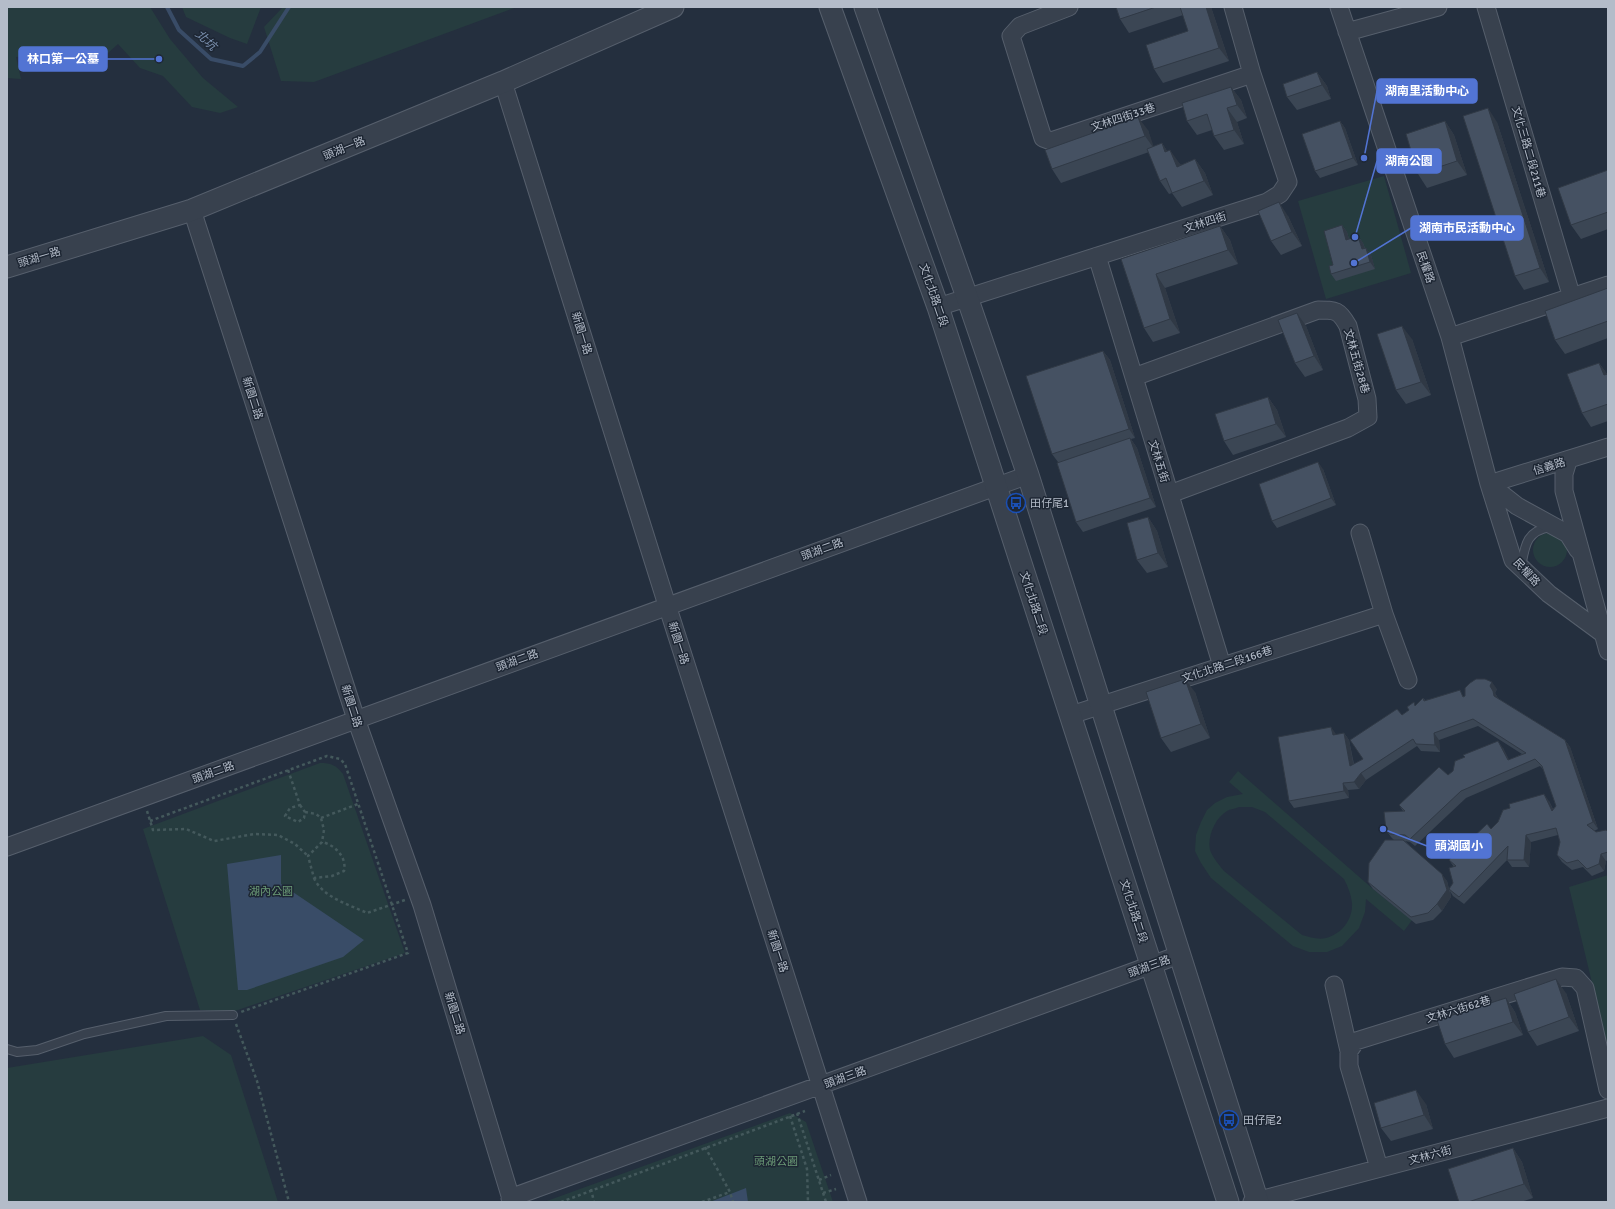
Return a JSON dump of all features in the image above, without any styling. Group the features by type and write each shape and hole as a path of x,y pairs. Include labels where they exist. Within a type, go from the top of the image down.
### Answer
{"street":[{"name":"頭湖一路","path":"7,267 192,210 503,82 673,7"},
{"name":"文化北路二段","path":"830,7 938,307 1228,1202"},
{"path":"865,7 1028,475 1256,1202"},
{"name":"文林四街33巷","path":"1069,7 1020,26 1010,36 1043,138 1051,141 1252,74"},
{"name":"文林四街","path":"938,307 1267,202 1280,194 1288,182 1252,74 1233,7"},
{"name":"民權路","path":"1339,7 1450,337 1489,484 1513,560 1549,594 1605,632"},
{"path":"1347,32 1438,7"},
{"name":"文化三路二段211巷","path":"1486,7 1572,298"},
{"name":"新園一路","path":"503,82 667,605 858,1202"},
{"name":"新園二路","path":"192,210 356,719 422,905 511,1200"},
{"name":"文林五街","path":"1097,256 1222,666"},
{"path":"1450,337 1608,286"},
{"name":"文林五街28巷","path":"1134,377 1318,310 1334,310 1342,315 1348,326 1367,399 1368,416 1348,428 1170,494"},
{"name":"信義路","path":"1489,484 1568,461 1608,447"},
{"path":"1568,461 1564,474 1564,491 1605,632 1608,652"},
{"name":"頭湖二路","path":"7,847 667,605 1028,475"},
{"path":"1489,484 1517,506 1568,534 1583,558"},
{"path":"1360,533 1384,614 1408,680"},
{"name":"文化北路二段166巷","path":"1071,715 1384,614"},
{"name":"頭湖三路","path":"511,1200 1179,955"},
{"name":"文林六街62巷","path":"1350,1051 1356,1041 1562,977 1576,978 1585,988 1608,1090"},
{"path":"1334,985 1350,1051 1349,1066 1379,1168"},
{"name":"文林六街","path":"1256,1202 1608,1108"}],"lane":[{"path":"1521,567 1529,537 1540,529 1553,527"},
{"path":"7,1049 18,1052 37,1050 84,1034 166,1016 233,1015"}],"path":[{"path":"150,821 327,756 340,759 345,764 408,953 233,1015 257,1081 289,1202"},
{"path":"288,770 300,805 305,812 316,814 321,818 324,830 322,842 308,856"},
{"path":"321,818 358,804"},
{"path":"300,805 290,808 285,816 298,822 304,818 305,812"},
{"path":"147,810 153,830 186,829 214,842 255,834 278,835 295,844 308,856 317,885 328,894 367,913 405,900"},
{"path":"314,878 332,876 344,871 345,865 339,852 330,844 322,842"},
{"path":"561,1202 705,1147 805,1111"},
{"path":"797,1113 826,1202"},
{"path":"790,1116 807,1169 808,1202"},
{"path":"705,1147 730,1192 733,1202"},
{"path":"807,1169 814,1166"},
{"path":"819,1180 831,1175"},
{"path":"590,1185 594,1202"},
{"path":"823,1193 836,1189"},
{"path":"702,1202 730,1192"}],"green space":[{"path":"7,7 150,7 170,39 203,78 238,107 220,113 192,107 163,76 140,68 118,44 98,62 31,56 16,57 21,79 7,78"},
{"path":"182,7 261,7 247,44 230,38 186,17"},
{"path":"283,7 517,7 314,82 281,81 264,27"},
{"path":"1384,176 1411,273 1326,299 1298,201"},
{"path":"1547,533 1553,533 1562,538 1566,544 1566,556 1562,562 1553,567 1547,567 1538,562 1533,553 1533,547 1538,538"},
{"name":"湖內公園","path":"320,763 333,765 343,774 405,953 232,1012 200,1010 143,829"},
{"path":"1238,771 1373,889 1412,920 1404,931 1366,899 1365,912 1359,928 1342,946 1327,952 1309,952 1293,946 1211,878 1195,851 1196,835 1207,810 1215,803 1227,797 1243,794 1229,782","holes":["1239,807 1252,807 1265,812 1344,879 1351,897 1352,909 1351,915 1345,925 1337,933 1323,939 1302,935 1224,871 1214,859 1209,845 1213,828 1219,818 1227,811"]},
{"path":"1608,875 1608,1041 1606,1041 1569,887"},
{"path":"203,1036 231,1055 278,1202 7,1202 7,1068"},
{"name":"頭湖公園","path":"790,1113 806,1122 833,1202 544,1202"}],"water":[{"path":"281,855 281,884 364,940 343,957 247,990 238,990 227,864"},
{"path":"746,1188 748,1202 710,1202"}],"building":[{"path":"1116,7 1156,7 1120,19"},
{"path":"1180,7 1206,7 1219,48 1154,69 1146,45 1188,31"},
{"path":"1317,72 1322,85 1287,97 1283,84"},
{"path":"1231,87 1237,105 1227,108 1234,130 1214,136 1207,114 1187,121 1182,103"},
{"path":"1488,108 1540,268 1515,276 1463,116"},
{"path":"1138,117 1145,136 1052,169 1045,150"},
{"path":"1340,121 1353,158 1315,171 1302,134"},
{"path":"1445,121 1457,161 1418,174 1406,134"},
{"path":"1162,143 1165,152 1170,150 1177,167 1195,159 1204,181 1172,193 1166,178 1160,181 1147,149"},
{"path":"1608,170 1608,212 1571,225 1558,188"},
{"path":"1279,202 1292,232 1271,241 1258,211"},
{"path":"1342,225 1346,240 1358,236 1362,249 1366,248 1370,262 1331,274 1329,266 1333,265 1324,231"},
{"path":"1220,226 1228,250 1156,274 1170,319 1144,328 1121,259"},
{"path":"1608,288 1608,321 1555,340 1545,311"},
{"path":"1297,313 1314,356 1295,363 1278,320"},
{"path":"1402,326 1421,382 1396,390 1377,334"},
{"path":"1103,351 1129,429 1052,454 1026,376"},
{"path":"1599,363 1604,375 1608,374 1608,404 1582,413 1567,374"},
{"path":"1268,397 1276,424 1224,441 1215,414"},
{"path":"1130,438 1150,498 1076,522 1057,463"},
{"path":"1318,462 1331,498 1272,521 1259,484"},
{"path":"1148,517 1158,553 1137,560 1127,523"},
{"path":"1185,679 1201,724 1161,738 1146,692"},
{"path":"1476,679 1485,679 1492,682 1490,686 1494,696 1565,740 1593,822 1587,825 1596,832 1606,830 1608,832 1608,852 1601,854 1599,864 1587,869 1578,860 1567,863 1557,855 1560,842 1556,828 1526,835 1524,860 1507,860 1508,846 1459,897 1449,889 1453,883 1449,868 1456,866 1449,860 1487,824 1491,829 1498,822 1503,810 1510,808 1509,804 1544,794 1552,811 1556,806 1542,766 1535,759 1461,791 1410,839 1405,835 1390,834 1386,830 1384,812 1405,811 1399,805 1439,767 1448,775 1453,771 1455,761 1465,757 1463,755 1498,741 1508,760 1526,753 1473,719 1434,733 1435,745 1416,744 1413,739 1361,773 1354,782 1343,783 1344,791 1289,801 1278,737 1331,727 1333,735 1344,733 1350,766 1363,759 1350,740 1397,709 1402,715 1409,710 1407,707 1414,702 1415,706 1423,698 1424,701 1460,690 1463,697 1465,696 1465,688"},
{"path":"1385,840 1403,840 1442,874 1447,890 1437,904 1428,913 1411,917 1368,882 1369,863"},
{"path":"1556,979 1569,1017 1528,1032 1514,994"},
{"path":"1506,998 1513,1022 1445,1044 1437,1020"},
{"path":"1416,1090 1424,1115 1381,1128 1374,1103"},
{"path":"1513,1148 1524,1184 1468,1202 1459,1202 1448,1169"}],"waterway":[{"name":"北坑","path":"167,7 179,30 211,59 243,66 260,52 289,7"}],"place":[{"name":"林口第一公墓","path":"159,59"},
{"name":"湖南里活動中心","path":"1364,158"},
{"name":"湖南公園","path":"1355,237"},
{"name":"湖南市民活動中心","path":"1354,263"},
{"name":"田仔尾1","path":"1016,503"},
{"name":"頭湖國小","path":"1383,829"},
{"name":"田仔尾2","path":"1229,1120"}]}
